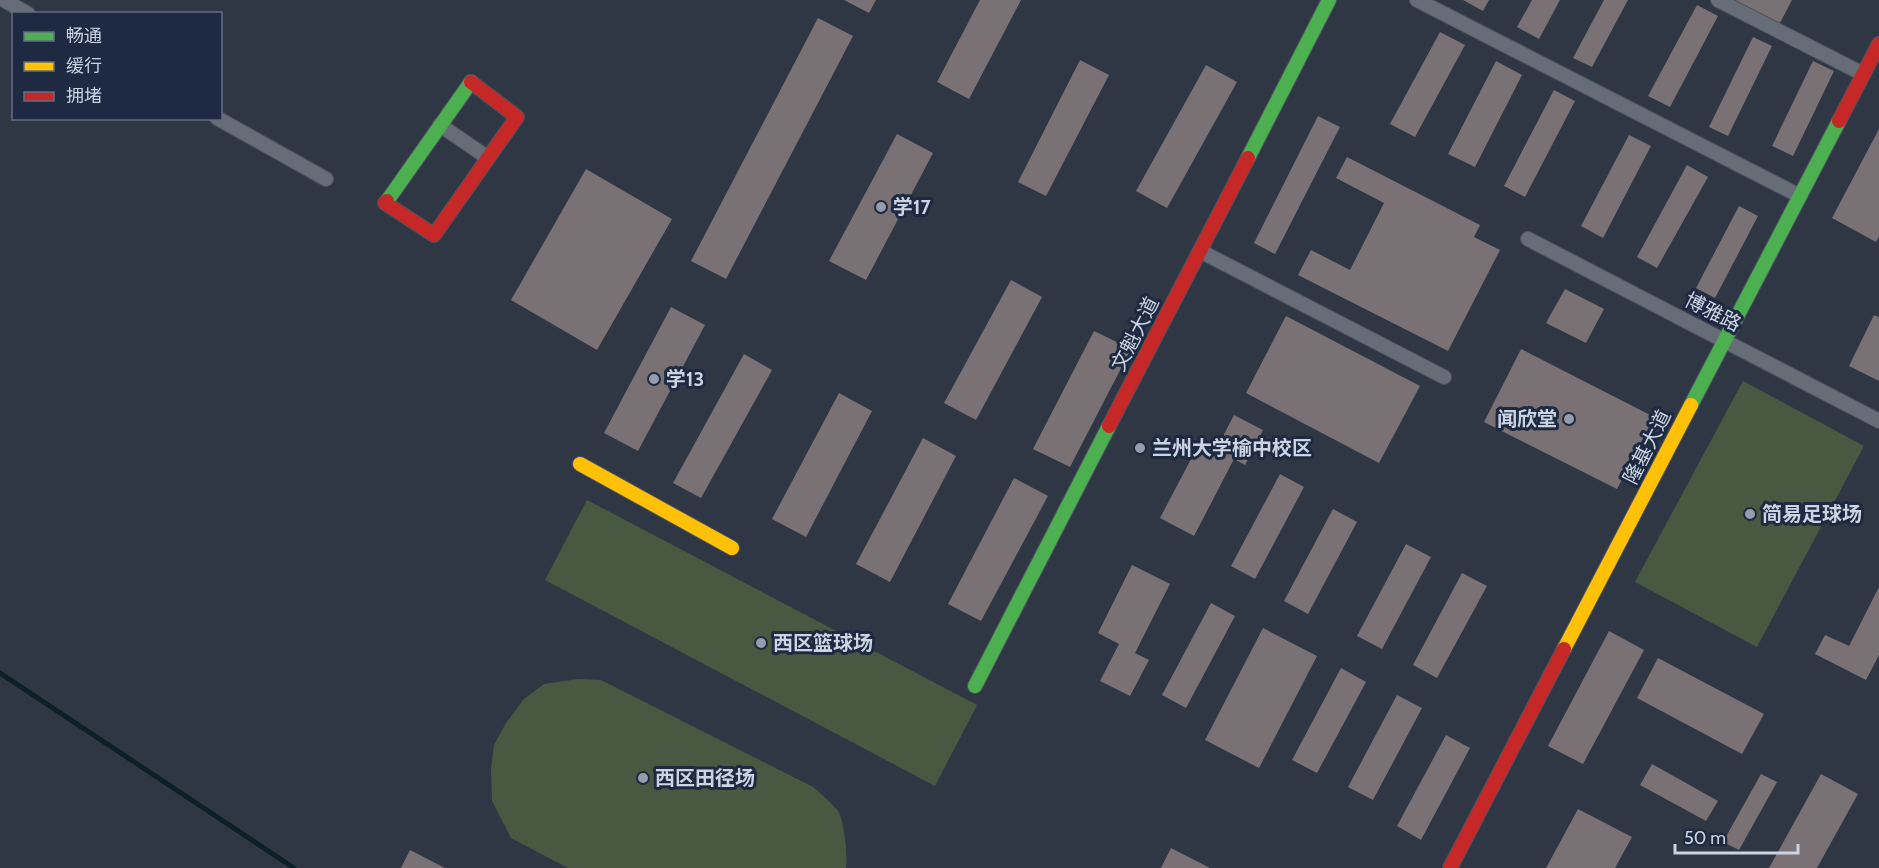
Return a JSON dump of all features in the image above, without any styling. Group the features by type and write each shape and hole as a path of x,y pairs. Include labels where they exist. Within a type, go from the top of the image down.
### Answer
{"street":[{"name":"文魁大道","path":"975,686 1329,0"},
{"path":"1417,0 1800,196"},
{"path":"1718,0 1863,74"},
{"path":"2,1 24,12"},
{"name":"隆基大道","path":"1450,868 1879,44"},
{"path":"471,82 517,117 434,235 385,202 440,125 471,82"},
{"path":"221,120 326,179"},
{"path":"440,125 488,158"},
{"name":"博雅路","path":"1528,239 1879,421"},
{"path":"1200,251 1444,377"},
{"path":"580,464 732,548"}],"green space":[{"name":"简易足球场","path":"1743,381 1864,446 1757,647 1635,582"},
{"name":"西区篮球场","path":"587,500 977,705 935,786 545,580"},
{"name":"西区田径场","path":"578,679 601,680 813,787 838,811 845,839 846,868 568,868 511,838 492,801 491,769 494,745 506,723 524,699 544,684"}],"building":[{"path":"844,0 876,0 869,13"},
{"path":"980,0 1021,0 969,99 937,82"},
{"path":"1463,0 1489,0 1483,11"},
{"path":"1532,0 1560,0 1539,39 1517,27"},
{"path":"1604,0 1628,0 1592,67 1573,58"},
{"path":"1734,0 1792,0 1780,23"},
{"path":"1697,5 1718,16 1670,107 1648,96"},
{"path":"818,18 853,36 726,279 691,261"},
{"path":"1440,32 1465,45 1415,137 1390,124"},
{"path":"1753,37 1772,46 1728,136 1709,127"},
{"path":"1080,60 1109,75 1046,196 1018,182"},
{"path":"1496,61 1522,75 1475,167 1448,154"},
{"path":"1813,61 1834,71 1793,156 1772,146"},
{"path":"1206,65 1237,82 1167,208 1136,191"},
{"path":"1554,90 1575,101 1525,197 1504,186"},
{"path":"1318,116 1340,127 1275,254 1254,243"},
{"path":"1879,129 1879,237 1876,242 1832,218"},
{"name":"学17","path":"897,134 933,153 866,280 829,261"},
{"path":"1629,135 1651,146 1603,238 1581,226"},
{"path":"1347,157 1480,225 1474,237 1500,250 1448,351 1298,275 1311,250 1350,270 1384,203 1336,178"},
{"path":"1687,165 1708,177 1657,268 1637,257"},
{"path":"586,169 672,219 597,350 511,300"},
{"path":"1739,206 1758,216 1715,298 1696,288"},
{"path":"1011,280 1042,297 976,420 944,403"},
{"path":"1565,289 1604,309 1586,343 1546,323"},
{"name":"学13","path":"671,307 705,325 638,451 604,433"},
{"path":"1874,315 1879,317 1879,381 1849,366"},
{"path":"1286,316 1420,386 1379,463 1246,393"},
{"path":"1094,331 1131,349 1070,467 1033,449"},
{"name":"闻欣堂","path":"1521,349 1654,417 1617,489 1484,422"},
{"path":"744,354 772,370 701,498 673,483"},
{"path":"839,393 872,411 806,537 772,519"},
{"path":"1234,415 1263,430 1245,465 1234,459 1194,536 1160,518 1201,440 1217,448"},
{"path":"923,438 956,456 890,582 856,564"},
{"path":"1280,474 1304,487 1255,579 1231,566"},
{"path":"1014,478 1048,496 981,621 948,604"},
{"path":"1333,509 1357,522 1308,614 1284,601"},
{"path":"1406,544 1431,557 1382,649 1357,636"},
{"path":"1132,565 1170,584 1135,653 1149,660 1130,696 1100,681 1119,644 1098,633"},
{"path":"1462,573 1487,586 1437,678 1413,665"},
{"path":"1879,587 1879,655 1866,680 1815,654 1825,635 1849,646"},
{"path":"1211,603 1235,616 1186,708 1162,695"},
{"path":"1263,628 1317,656 1259,768 1205,740"},
{"path":"1609,631 1644,650 1583,764 1548,746"},
{"path":"1658,658 1764,714 1742,754 1637,698"},
{"path":"1341,668 1366,682 1317,773 1292,760"},
{"path":"1397,695 1422,708 1373,800 1348,787"},
{"path":"1446,735 1470,748 1421,840 1397,826"},
{"path":"1652,764 1718,801 1706,821 1640,785"},
{"path":"1761,774 1777,782 1739,850 1723,842"},
{"path":"1821,774 1858,794 1817,868 1769,868"},
{"path":"1578,809 1632,837 1615,868 1546,868"},
{"path":"1171,848 1210,868 1161,868"},
{"path":"410,850 445,868 401,868"}],"waterway":[{"path":"0,673 294,868"}],"traffic: fast":[{"path":"1248,158 1329,0"},
{"path":"387,201 471,82"},
{"path":"1691,405 1839,121"},
{"path":"975,686 1109,426"}],"traffic: slow":[{"path":"1564,649 1691,405"},
{"path":"580,464 732,548"}],"traffic: jam":[{"path":"1839,121 1879,44"},
{"path":"387,201 385,203 434,235 517,117 471,82"},
{"path":"1109,426 1248,158"},
{"path":"1450,868 1564,649"}],"place":[{"name":"学17","path":"881,207"},
{"name":"学13","path":"654,379"},
{"name":"闻欣堂","path":"1569,419"},
{"name":"兰州大学榆中校区","path":"1140,448"},
{"name":"简易足球场","path":"1750,514"},
{"name":"西区篮球场","path":"761,643"},
{"name":"西区田径场","path":"643,778"}]}
